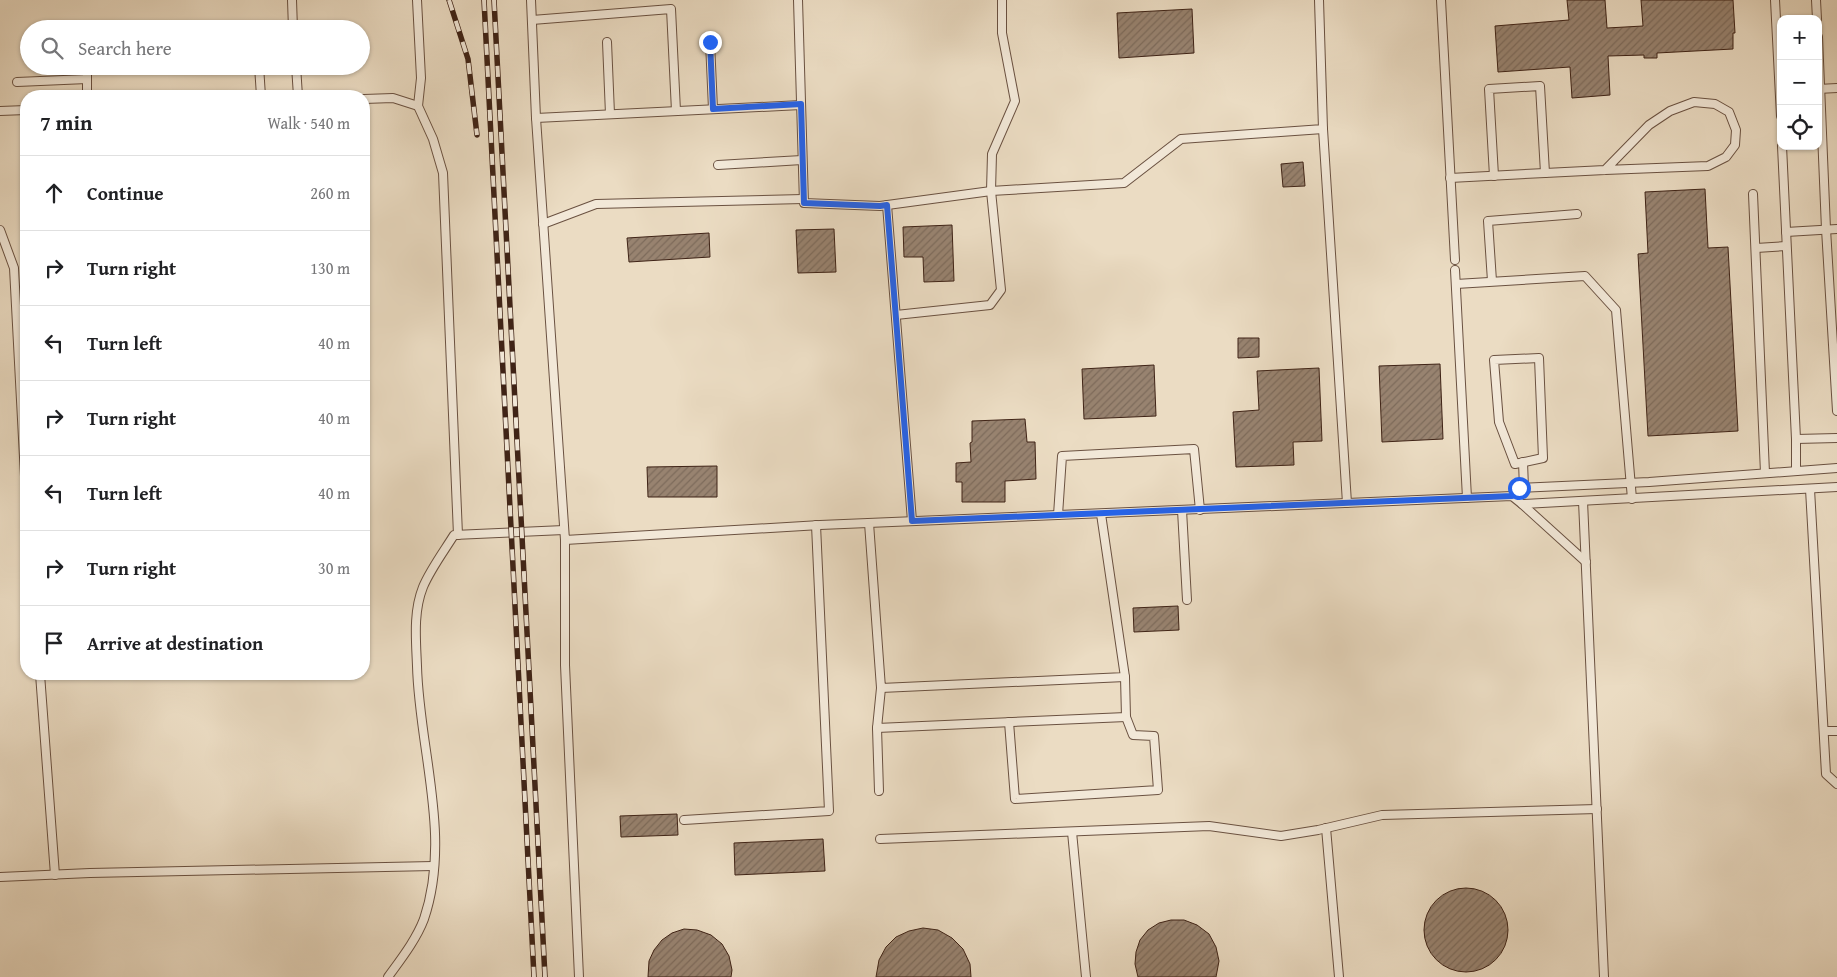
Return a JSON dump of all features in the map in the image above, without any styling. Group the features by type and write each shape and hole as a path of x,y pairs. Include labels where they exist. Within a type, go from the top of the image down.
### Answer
{"lane":[{"path":"292,0 293,20"},
{"path":"417,0 421,78 418,106 433,139 443,173 458,534"},
{"path":"531,0 536,118 565,540 566,664 579,977"},
{"path":"798,0 804,203 880,206 991,191 1124,184 1181,140 1323,129"},
{"path":"896,315 990,305 1001,290 991,191 992,154 1015,101 1002,33 1002,0"},
{"path":"1319,0 1323,129 1347,503"},
{"path":"1441,0 1454,260"},
{"path":"1775,0 1778,60"},
{"path":"1816,0 1817,15"},
{"path":"532,20 671,9 676,111"},
{"path":"607,42 610,114"},
{"path":"710,42 713,109"},
{"path":"87,75 87,90"},
{"path":"260,75 261,90"},
{"path":"297,75 298,90"},
{"path":"17,82 87,79"},
{"path":"1494,176 1489,89 1540,86 1545,173"},
{"path":"1822,89 1837,88"},
{"path":"370,99 393,98 418,106"},
{"path":"1450,178 1708,166 1726,158 1735,145 1736,130 1729,112 1715,104 1694,102 1670,111 1648,125 1605,170"},
{"path":"536,118 801,104"},
{"path":"1821,105 1837,411"},
{"path":"0,111 20,110"},
{"path":"1782,150 1796,471"},
{"path":"718,165 802,160"},
{"path":"1753,194 1766,473"},
{"path":"543,224 596,204 804,199"},
{"path":"887,205 912,521"},
{"path":"1492,281 1488,220 1577,214"},
{"path":"1786,232 1837,229"},
{"path":"0,230 14,268 20,382"},
{"path":"1756,248 1786,246"},
{"path":"1455,270 1467,498"},
{"path":"1456,284 1585,276 1616,310 1632,498"},
{"path":"1539,358 1543,458 1523,462 1515,464 1499,422 1494,360 1539,358"},
{"path":"1796,439 1837,438"},
{"path":"1058,516 1062,456 1194,449 1200,510"},
{"path":"1523,462 1524,488"},
{"path":"1512,496 1519,488 1631,483 1837,468"},
{"path":"1522,504 1837,487"},
{"path":"1810,489 1826,774 1837,784"},
{"path":"565,540 816,525 1512,496 1586,562"},
{"path":"1583,501 1604,977"},
{"path":"1182,510 1187,600"},
{"path":"1009,722 1015,799 1158,790 1154,736 1134,735 1126,717 1125,677 1101,514"},
{"path":"869,523 881,688 877,728 879,791"},
{"path":"684,820 829,811 816,525"},
{"path":"388,977 424,919 432,881 435,829 418,695 416,621 423,588 454,535 564,530"},
{"path":"881,688 1125,677"},
{"path":"40,680 54,874"},
{"path":"877,728 1126,717"},
{"path":"1824,731 1837,731"},
{"path":"880,839 1209,826 1281,836 1382,815 1597,809"},
{"path":"1326,828 1339,977"},
{"path":"1072,832 1086,977"},
{"path":"0,877 54,874 433,866"}],"building":[{"path":"1567,0 1605,0 1607,28 1643,26 1641,0 1733,0 1735,33 1733,33 1733,49 1657,53 1657,58 1644,58 1644,55 1608,56 1610,95 1572,98 1570,67 1498,72 1495,26 1569,20"},
{"path":"1192,9 1194,53 1119,58 1117,13"},
{"path":"1303,162 1305,186 1283,187 1281,164"},
{"path":"1705,189 1708,248 1728,247 1738,431 1648,436 1638,254 1648,253 1645,192"},
{"path":"952,225 954,281 924,282 923,257 904,257 903,227"},
{"path":"834,229 836,272 798,273 796,230"},
{"path":"709,233 710,257 629,262 627,238"},
{"path":"1238,338 1259,338 1259,357 1238,358"},
{"path":"1440,364 1443,439 1382,442 1379,366"},
{"path":"1154,365 1156,416 1084,419 1082,369"},
{"path":"1319,368 1322,441 1293,442 1294,465 1236,467 1233,412 1259,410 1257,371"},
{"path":"1025,419 1027,442 1035,442 1036,479 1005,481 1005,502 962,502 962,482 956,482 956,463 971,462 972,421"},
{"path":"717,466 717,497 648,497 647,467"},
{"path":"1178,606 1179,630 1134,632 1133,608"},
{"path":"677,814 678,835 621,837 620,816"},
{"path":"823,839 825,871 735,875 734,843"},
{"path":"1466,888 1489,895 1501,907 1508,930 1501,953 1489,965 1466,972 1443,965 1431,953 1424,930 1431,907 1443,895"},
{"path":"1171,920 1184,920 1197,925 1209,934 1216,947 1219,961 1216,977 1138,977 1135,964 1140,940 1148,930 1159,923"},
{"path":"923,928 938,930 952,938 963,949 970,964 971,977 876,977 879,960 886,947 896,937 909,931"},
{"path":"684,929 697,930 711,935 722,944 729,956 732,970 731,977 648,977 649,961 654,950 662,940 672,933"}],"railway":[{"path":"449,0 468,59 477,135"},
{"path":"484,0 534,977"},
{"path":"494,0 545,977"}],"route":[{"path":"710,42 713,109 801,104 804,203 887,205 912,521 1512,496 1519,488"}]}
